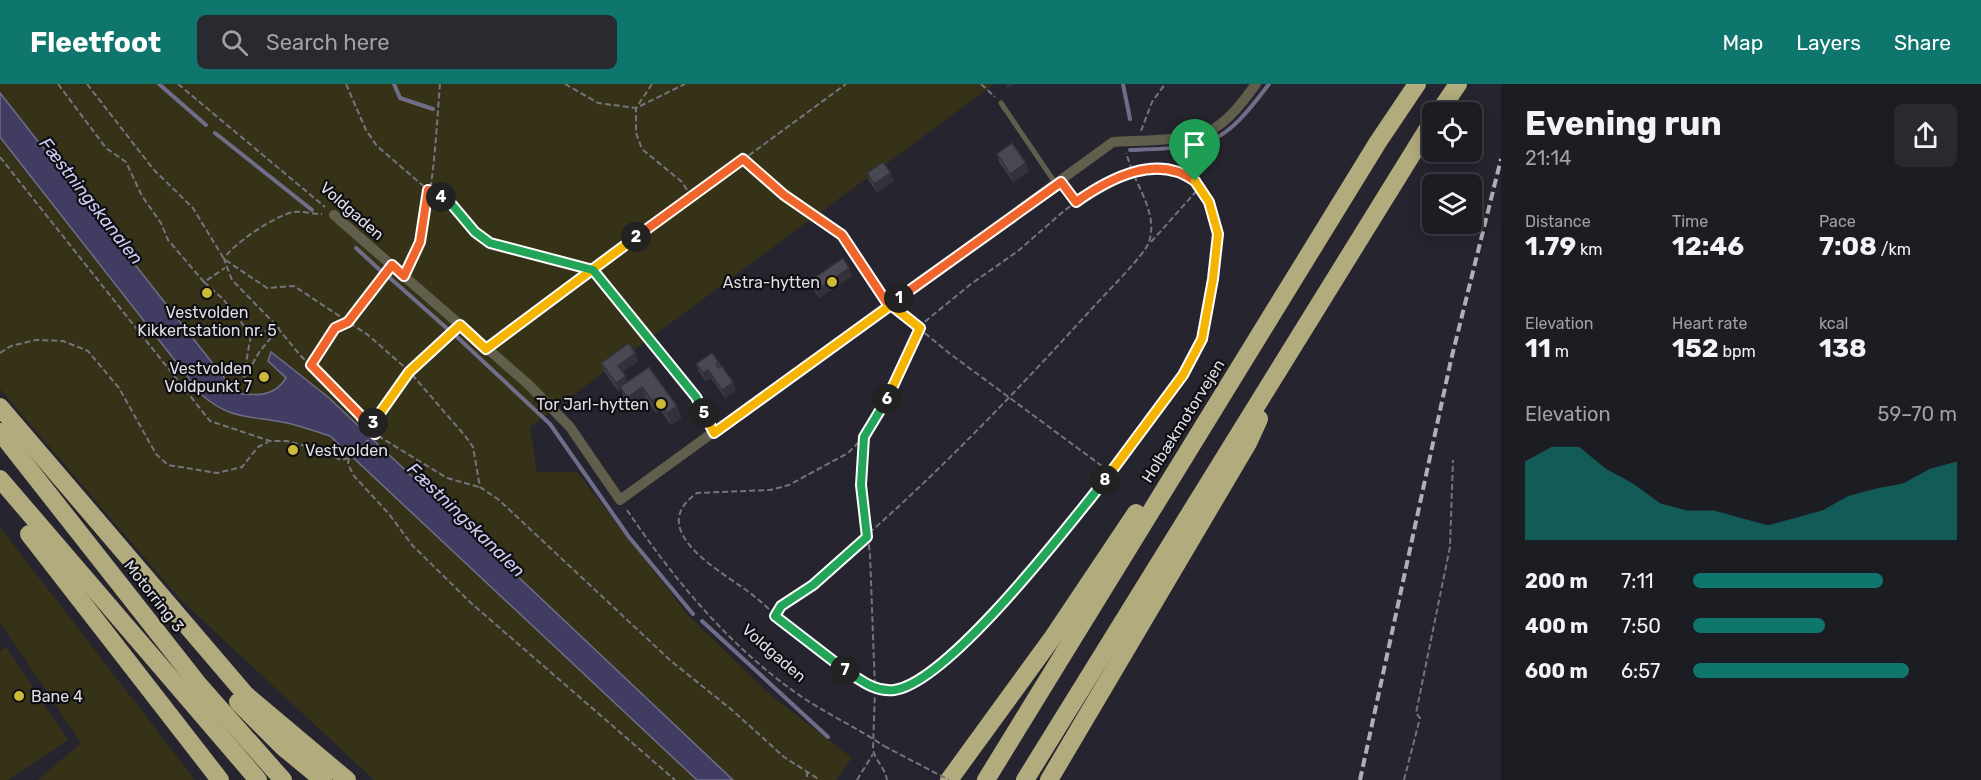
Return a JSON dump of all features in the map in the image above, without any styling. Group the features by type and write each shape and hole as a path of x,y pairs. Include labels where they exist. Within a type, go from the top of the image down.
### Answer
{"highway":[{"name":"Holbækmotorvejen","path":"986,780 1372,152 1417,84"},
{"path":"1446,102 1458,84"},
{"path":"1025,780 1422,138"},
{"path":"1049,780 1248,443 1288,355"},
{"path":"0,407 246,695 347,780"},
{"path":"949,780 1053,638 1154,486 1209,416"},
{"name":"Motorring 3","path":"0,432 199,685 283,780"},
{"path":"0,479 258,780"},
{"path":"0,494 220,780"},
{"path":"72,523 136,585 243,707 323,780"}],"street":[{"path":"620,500 1113,142 1195,135 1212,130 1229,117 1256,84"},
{"name":"Voldgaden","path":"334,215 529,385 570,427 620,500"}],"lane":[{"path":"1001,104 1059,183"},
{"path":"842,235 890,305"},
{"path":"657,348 696,397 714,433"}],"path":[{"path":"58,84 106,148 126,162 142,196 162,223 168,240 204,282 223,299 251,335 243,380 260,351 279,328"},
{"path":"87,84 154,170 193,208 224,260 225,268 232,280 360,415 375,434 447,478 480,487 499,500 671,661 784,756 820,780"},
{"name":"Voldgaden","path":"178,84 334,215"},
{"path":"346,84 366,130 377,146 428,190 448,200 475,232 490,243 593,270 657,348"},
{"path":"404,276 420,242 440,84"},
{"path":"565,84 598,103 636,108 685,84"},
{"path":"652,84 636,108 636,133 642,149 682,182 691,196"},
{"path":"486,349 846,84"},
{"path":"981,84 1001,104"},
{"path":"1139,140 1143,120 1165,84"},
{"path":"1127,141 1126,152 1132,173 1151,216 1149,245"},
{"path":"0,157 210,422 270,441 286,441 306,446 341,460 349,458 370,436 375,434"},
{"path":"743,159 784,195 842,235"},
{"path":"1173,168 1184,173 1200,187 1209,202 1218,234 1213,279 1202,339 1183,375 1111,472 1012,592 932,672 911,685 894,690 875,689 832,661 744,588 694,553 686,541 681,520 686,504 698,493 770,490 789,485 837,460 864,437 881,410 920,328 939,308 1018,251 1076,202 1108,180 1132,173 1173,168"},
{"path":"1059,183 1076,202"},
{"path":"775,616 781,606 813,585 867,537 1008,396 1069,334 1200,187"},
{"path":"224,260 238,245 278,217 293,212 334,215"},
{"path":"224,260 267,288 294,286 368,334 409,372 473,447 480,487"},
{"path":"311,365 335,328 348,322 392,265"},
{"path":"204,282 225,268"},
{"path":"890,305 1111,472"},
{"path":"375,434 373,421 381,414 409,372 460,325"},
{"path":"251,335 279,328"},
{"path":"0,353 11,346 36,340 63,341 88,351 119,388 156,454 168,465 217,473 242,467 258,447 270,441"},
{"path":"857,780 874,753 875,689 867,537 861,485 864,437"},
{"path":"349,458 348,464 354,476 389,514 412,545 454,587 675,780"},
{"path":"1404,780 1420,718 1416,713 1450,547 1453,460"},
{"name":"Voldgaden","path":"620,500 662,562 701,606 756,660 805,699 949,780"},
{"path":"874,753 886,771 886,780"},
{"path":"807,771 807,780"}],"shaded area":[{"name":"Vestvolden","path":"0,84 994,84 530,427 537,472 577,472 688,615 768,693 852,758 836,780 374,780 181,600 0,389"},
{"path":"0,93 236,393 264,394 281,384 286,378 268,361 271,352 328,397 733,780 697,780 330,436 290,423 228,412 202,395 0,137"},
{"path":"0,527 195,780 38,780 81,743 0,622"},
{"name":"Bane 4","path":"6,647 68,740 8,780 0,780 0,651"}],"building":[{"path":"1012,143 1026,163 1010,174 997,154"},
{"path":"883,162 891,173 874,184 867,173"},
{"path":"843,258 849,268 816,291 810,281"},
{"path":"629,343 635,353 618,366 626,376 616,383 601,363"},
{"path":"712,353 719,362 716,364 719,368 722,366 733,382 722,390 708,370 703,373 696,364"},
{"path":"649,367 677,406 667,413 656,398 652,401 642,387 627,398 620,387"}],"waterway":[{"path":"159,84 206,125"},
{"path":"394,84 400,98 433,109"},
{"path":"1123,84 1130,119"},
{"path":"1130,150 1179,148 1211,140 1225,133 1238,121 1269,84"},
{"path":"215,133 312,210"},
{"path":"356,248 381,271"},
{"path":"390,278 451,332"},
{"path":"455,335 550,424 629,537 693,614"},
{"path":"702,621 828,737"}],"railway":[{"path":"1360,780 1451,360 1501,159"}],"place":[{"name":"Astra-hytten","path":"832,282"},
{"name":"Vestvolden Kikkertstation nr. 5","path":"207,293"},
{"name":"Vestvolden Voldpunkt 7","path":"264,377"},
{"name":"Tor Jarl-hytten","path":"661,404"},
{"name":"Vestvolden","path":"293,450"},
{"name":"Bane 4","path":"19,696"}],"route":[{"path":"1195,181 1173,168 1155,169 1108,180 1076,202 1061,182 889,306 842,235 784,195 743,159 691,196 593,270 486,349 460,325 409,372 381,414 373,421 375,434 360,415 311,365 335,328 348,322 392,265 404,276 420,242 428,190 448,200 464,216 475,232 490,243 534,253 563,264 593,270 696,397 714,433 891,305 920,328 896,382 864,437 861,485 867,537 813,585 781,606 775,616 832,661 865,683 875,689 894,690 911,685 932,672 1012,592 1111,472 1153,417 1196,354 1202,339 1218,248 1218,234 1209,202 1195,181"}],"water label":[{"name":"Fæstningskanalen","path":"91,201"},
{"name":"Fæstningskanalen","path":"466,520"}]}
